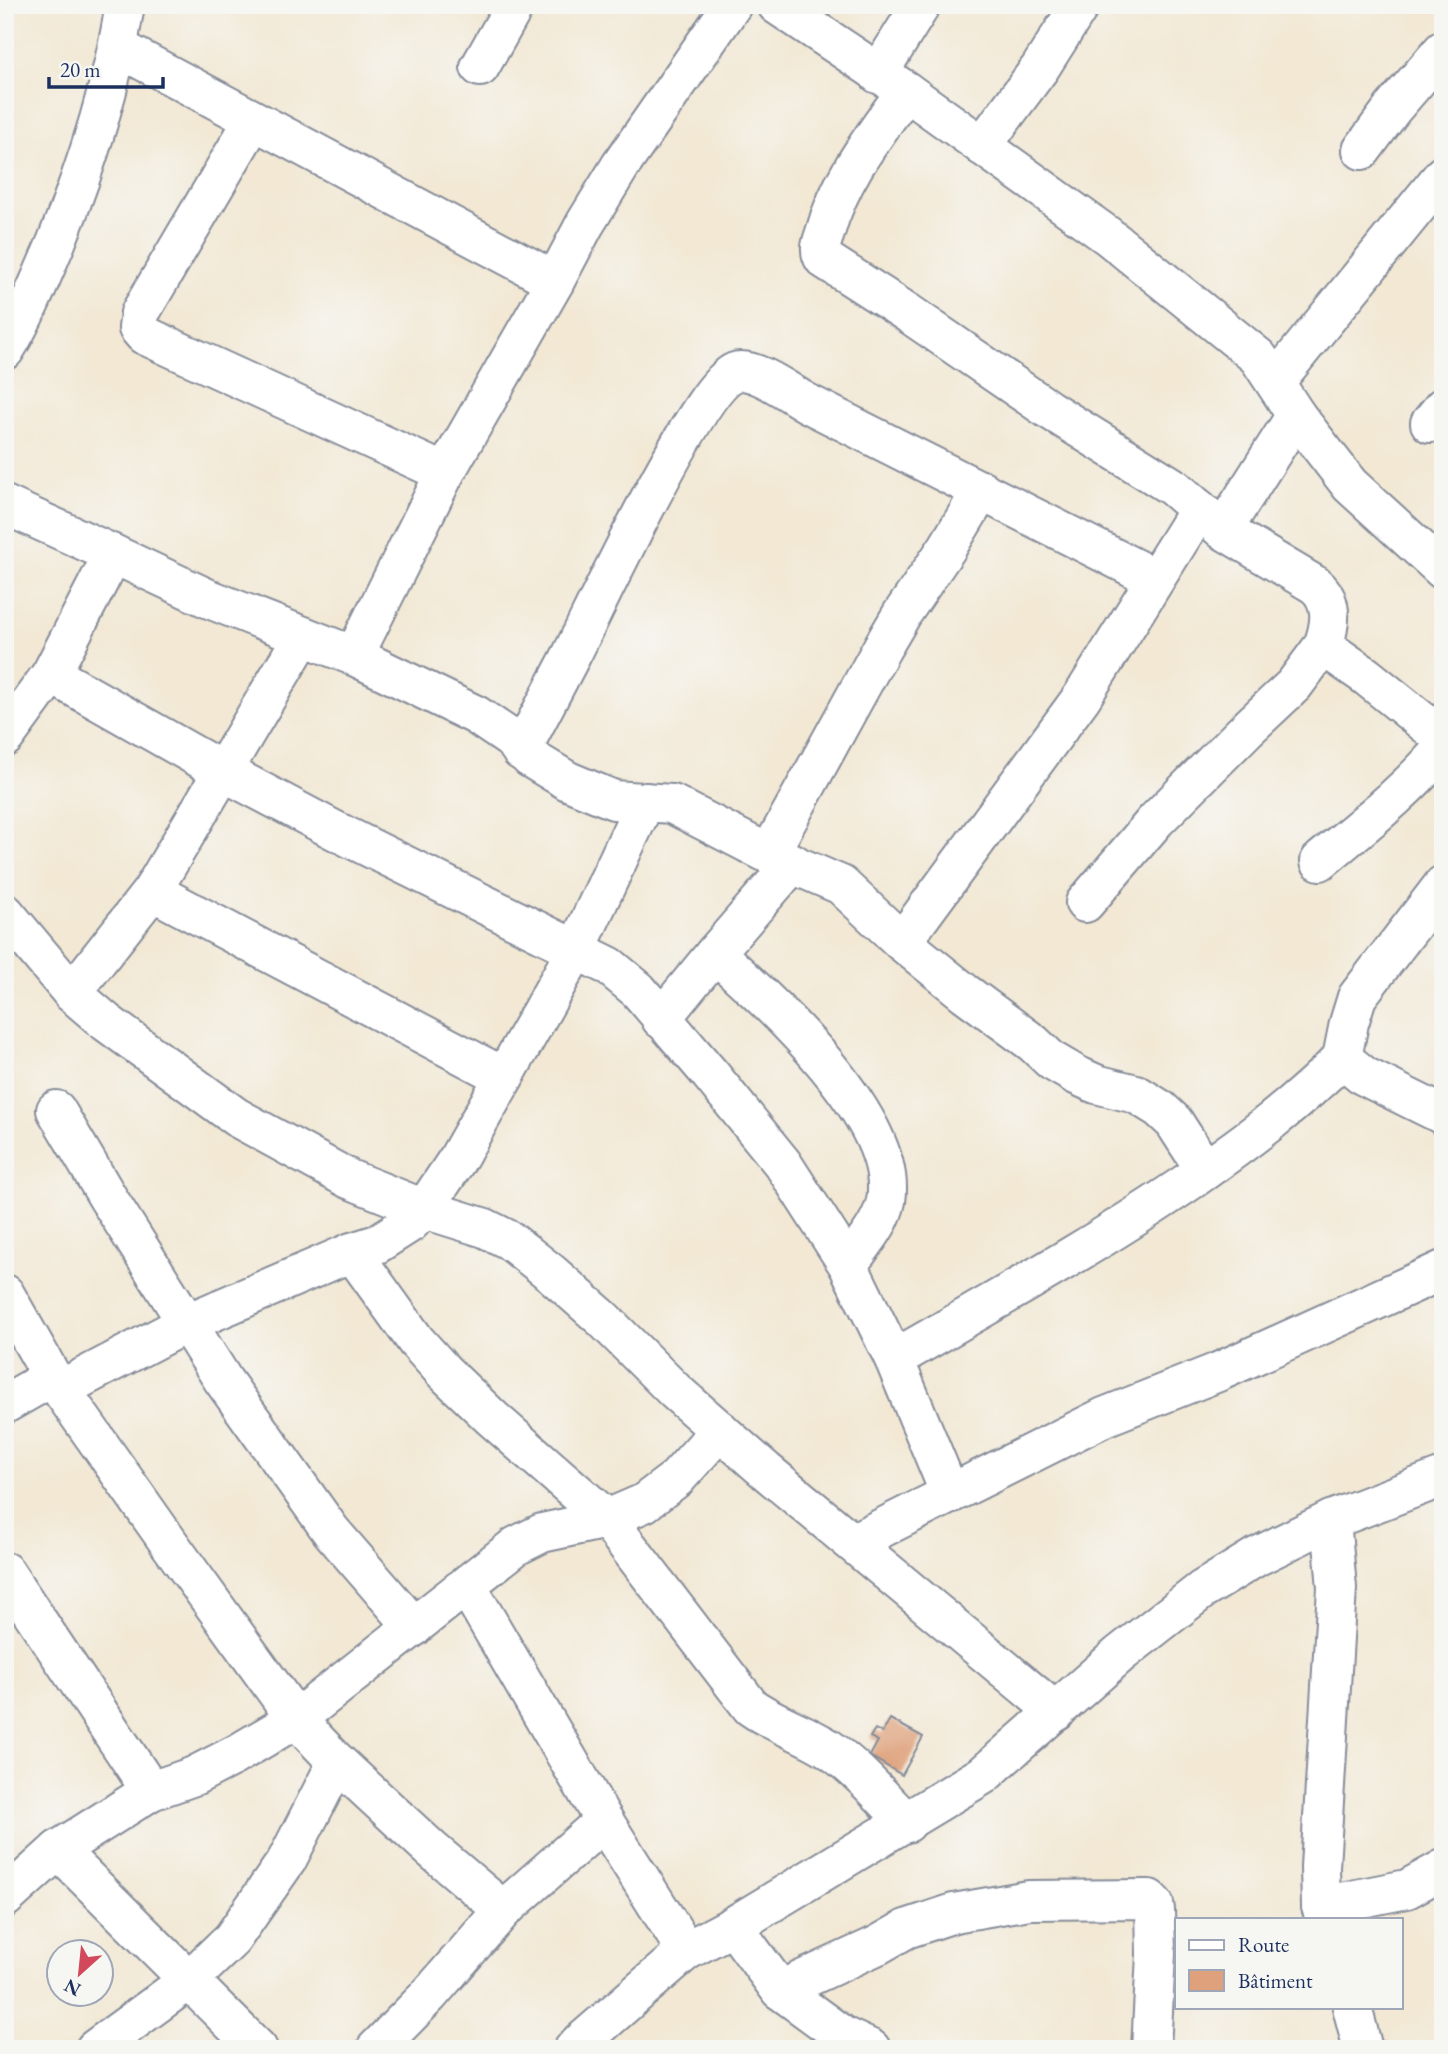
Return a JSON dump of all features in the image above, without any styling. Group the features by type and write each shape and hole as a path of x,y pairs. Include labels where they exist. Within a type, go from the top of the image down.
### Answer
{"street":[{"path":"5,350 15,312 91,150 118,48 125,5"},
{"path":"480,67 515,5"},
{"path":"355,656 445,473 585,224 621,164 732,5"},
{"path":"776,5 892,83 1118,244 1258,356 1296,415 1350,485 1443,570"},
{"path":"920,5 892,83 831,211 821,247 822,256 1037,402 1172,487 1211,519 1323,592 1329,603 1329,630 1323,646 1294,685 1156,820 1085,902"},
{"path":"982,146 1040,68 1080,5"},
{"path":"118,48 555,281"},
{"path":"1362,150 1393,108 1443,50"},
{"path":"253,121 140,313 138,328 145,335 445,473"},
{"path":"1275,382 1443,175"},
{"path":"521,751 664,471 705,403 731,374 744,370 1154,578"},
{"path":"902,942 1082,697 1154,578 1211,519 1296,415"},
{"path":"660,1019 715,953 781,859 882,648 982,490"},
{"path":"5,505 207,598 355,656 476,715 510,738 521,751 568,781 603,798 672,804 781,859 829,879 849,891 902,942 965,993 1034,1042 1052,1060 1076,1075 1096,1084 1136,1094 1160,1109 1174,1122 1205,1170"},
{"path":"5,737 29,692 113,554"},
{"path":"72,993 152,891 303,636"},
{"path":"1323,646 1366,676 1443,738"},
{"path":"29,692 224,772 619,973 638,990 783,1164 848,1265 894,1359 950,1494"},
{"path":"1320,861 1382,810 1443,748"},
{"path":"5,1404 352,1252 377,1244 399,1232 424,1209 457,1160 576,950 645,802"},
{"path":"894,1359 1104,1238 1273,1123 1342,1058 1357,997 1443,885"},
{"path":"152,891 504,1077"},
{"path":"5,913 72,993 106,1022 236,1117 349,1180 424,1209 485,1228 509,1240 551,1273 676,1391 802,1502 854,1542 1056,1712"},
{"path":"715,953 758,992 805,1041 855,1103 881,1152 887,1175 886,1202 876,1226 848,1265"},
{"path":"1342,1058 1364,1076 1442,1112"},
{"path":"56,1110 231,1390 331,1531 414,1627"},
{"path":"352,1252 416,1341 444,1373 607,1519 751,1707 770,1720 800,1732 829,1749 907,1823"},
{"path":"854,1542 1104,1417 1218,1372 1443,1270"},
{"path":"5,1294 56,1383 296,1718 337,1762 431,1849 503,1910"},
{"path":"11,1879 151,1791 194,1776 296,1718 467,1587 516,1546 542,1533 607,1519 644,1503 677,1478 720,1430"},
{"path":"573,2049 685,1951 733,1926 983,1775 1120,1654 1202,1590 1256,1557 1331,1520 1443,1477"},
{"path":"1331,1520 1337,1588 1323,1792 1320,1867 1323,1912 1407,1889 1443,1869"},
{"path":"5,1572 151,1791"},
{"path":"467,1587 604,1821 685,1951"},
{"path":"95,2049 188,1981 232,1939 287,1860 337,1762"},
{"path":"376,2049 429,1995 503,1910 604,1821"},
{"path":"58,1850 258,2049"},
{"path":"780,1990 930,1920 988,1906 1029,1900 1149,1899 1156,1910 1166,1954 1151,2049"},
{"path":"733,1926 780,1990 850,2045"},
{"path":"1352,2008 1363,2049"}],"building":[{"path":"890,1719 923,1737 902,1775 870,1756 878,1741 870,1737 875,1729 882,1733"}]}
